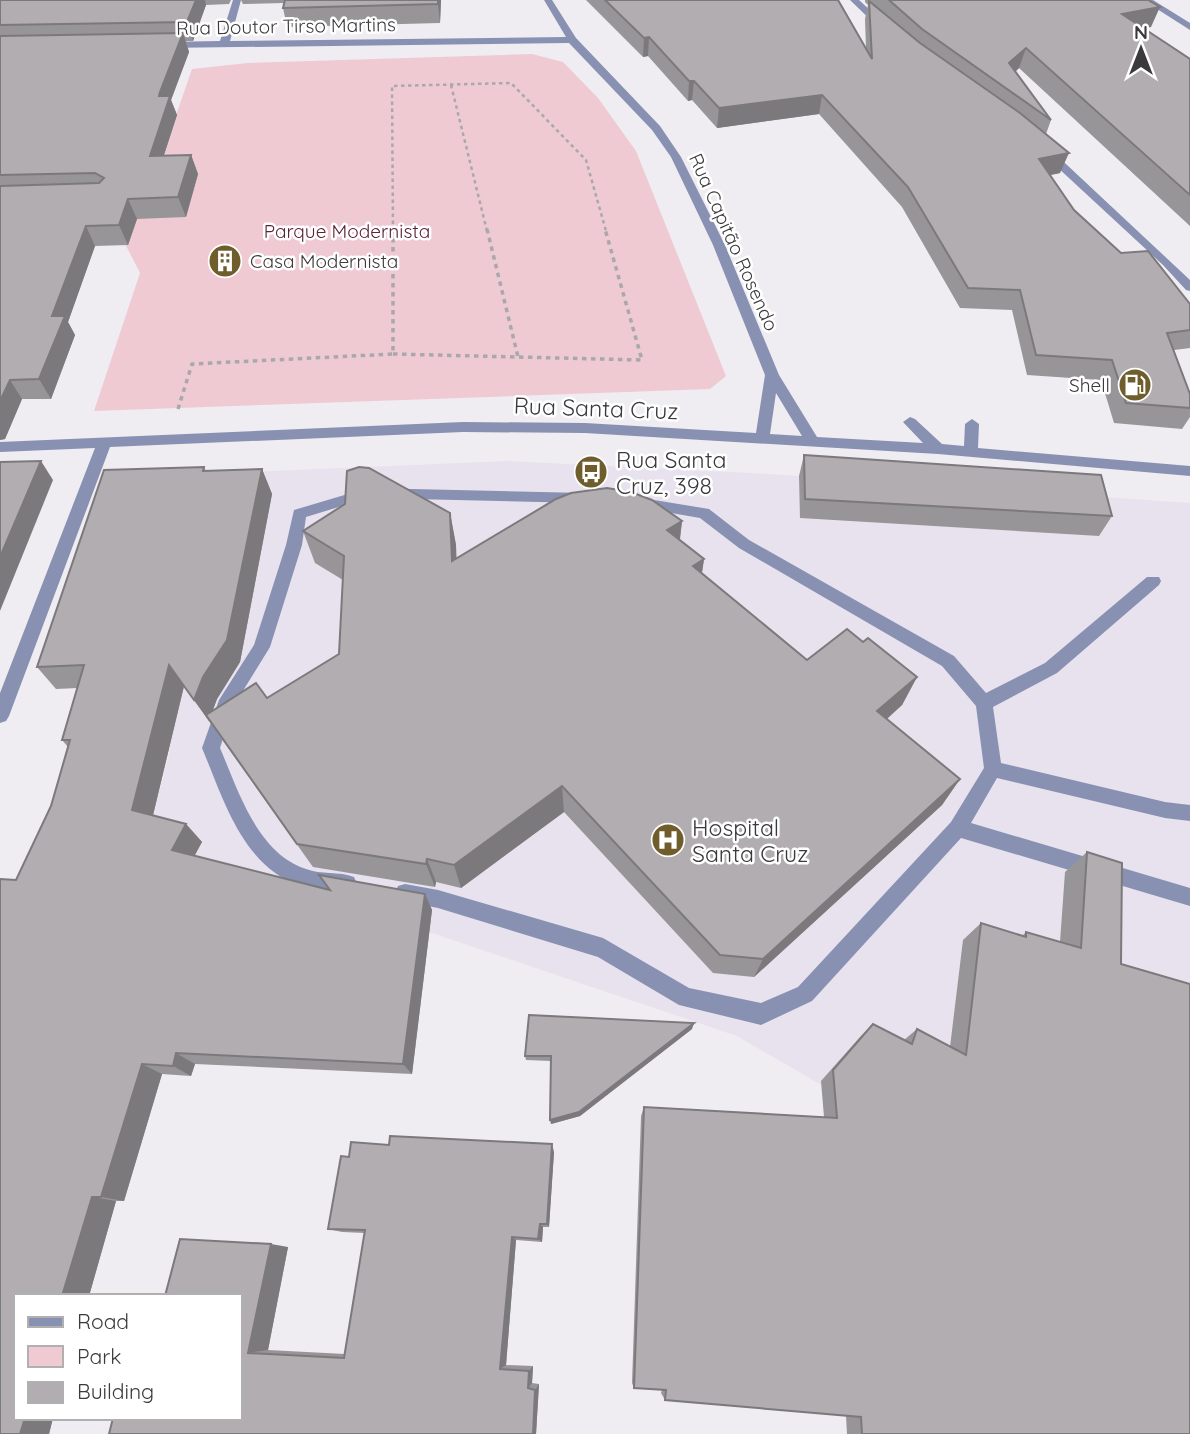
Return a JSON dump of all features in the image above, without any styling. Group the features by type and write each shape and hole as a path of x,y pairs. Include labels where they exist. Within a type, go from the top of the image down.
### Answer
{"street":[{"path":"225,44 237,0"},
{"name":"Rua Capitão Rosendo","path":"548,0 572,40 656,128 676,157 719,245 772,375 812,440"},
{"path":"854,0 894,37"},
{"path":"1147,0 1190,27"},
{"name":"Rua Doutor Tirso Martins","path":"152,46 572,40"},
{"path":"1041,146 1190,286"},
{"path":"762,438 772,375"},
{"path":"910,422 938,449"},
{"path":"971,452 972,424"},
{"name":"Rua Santa Cruz","path":"0,447 463,427 585,428 812,440 1190,471"},
{"path":"0,716 104,443"},
{"path":"362,886 299,876 267,855 247,829 211,748 225,705 262,647 293,545 299,514 368,493 598,498"},
{"path":"387,891 438,899 603,948 686,998 761,1014 805,994 958,828 993,769 984,703 948,661 744,544 704,513 624,499"},
{"path":"984,703 1051,668 1153,582"},
{"path":"993,769 1165,810 1190,813"},
{"path":"958,828 1190,897"}],"path":[{"path":"177,413 192,364 393,354 642,360 586,160 510,83 392,86 393,354"},
{"path":"451,85 518,357"}],"shaded area":[{"name":"Hospital Santa Cruz","path":"508,461 769,474 1190,503 1190,1220 901,1131 737,1036 429,932 145,849 169,754 175,703 247,472"}],"green space":[{"name":"Parque Modernista","path":"532,54 563,62 598,98 636,151 726,376 710,389 94,411 140,273 120,234 156,173 192,69 248,63"}],"building":[{"path":"0,0 196,0 187,22 0,25"},
{"path":"285,0 438,0 438,4 283,8"},
{"path":"605,0 838,0 872,59 869,1 920,43 1020,113 1069,153 1039,159 1074,210 1121,253 1148,251 1190,304 1190,330 1167,333 1190,394 1190,408 1126,403 1112,360 1036,355 1020,290 968,288 908,187 822,95 719,108 694,81 689,81 649,37 644,38"},
{"path":"889,0 1148,0 1160,7 1122,14 1190,59 1190,195 1026,48 1009,63 1051,120 922,29"},
{"path":"183,33 160,92 159,96 170,96 150,156 191,155 178,197 128,199 119,225 86,226 52,316 65,316 39,379 10,380 0,401 0,186 99,183 104,178 95,173 0,175 0,36"},
{"path":"804,455 1101,475 1112,516 805,499"},
{"path":"41,461 0,557 0,462"},
{"path":"204,467 203,471 262,469 227,640 203,677 194,700 169,665 132,810 186,824 172,850 330,890 319,875 425,894 403,1064 176,1053 173,1066 142,1064 101,1197 92,1197 63,1294 14,1294 14,1420 24,1420 20,1434 0,1434 0,879 16,880 51,806 70,740 62,740 84,665 37,667 104,470"},
{"path":"359,467 369,468 450,513 452,561 556,499 571,493 607,488 631,492 652,500 682,521 667,530 704,559 693,566 807,660 847,629 863,642 868,638 917,677 877,711 960,779 763,959 720,955 562,786 454,865 427,859 426,864 297,844 206,715 256,683 267,698 339,654 344,556 303,531 345,504 347,471"},
{"path":"1087,852 1122,863 1121,964 1190,984 1190,1434 862,1434 861,1417 665,1400 666,1390 634,1388 644,1107 837,1118 833,1070 873,1024 912,1044 917,1029 966,1055 981,923 1026,937 1026,932 1081,948"},
{"path":"529,1015 694,1023 579,1112 550,1120 551,1056 525,1056"},
{"path":"390,1136 552,1144 547,1224 540,1224 538,1239 512,1237 500,1369 529,1371 528,1388 535,1390 533,1434 109,1434 112,1420 242,1420 242,1294 166,1294 180,1239 271,1244 248,1353 344,1358 365,1230 328,1229 341,1156 349,1157 351,1142 389,1145"}],"place":[{"name":"Casa Modernista","path":"225,261"},
{"name":"Shell","path":"1135,385"},
{"name":"Rua Santa Cruz, 398","path":"591,472"},
{"name":"Hospital Santa Cruz","path":"668,840"}]}
